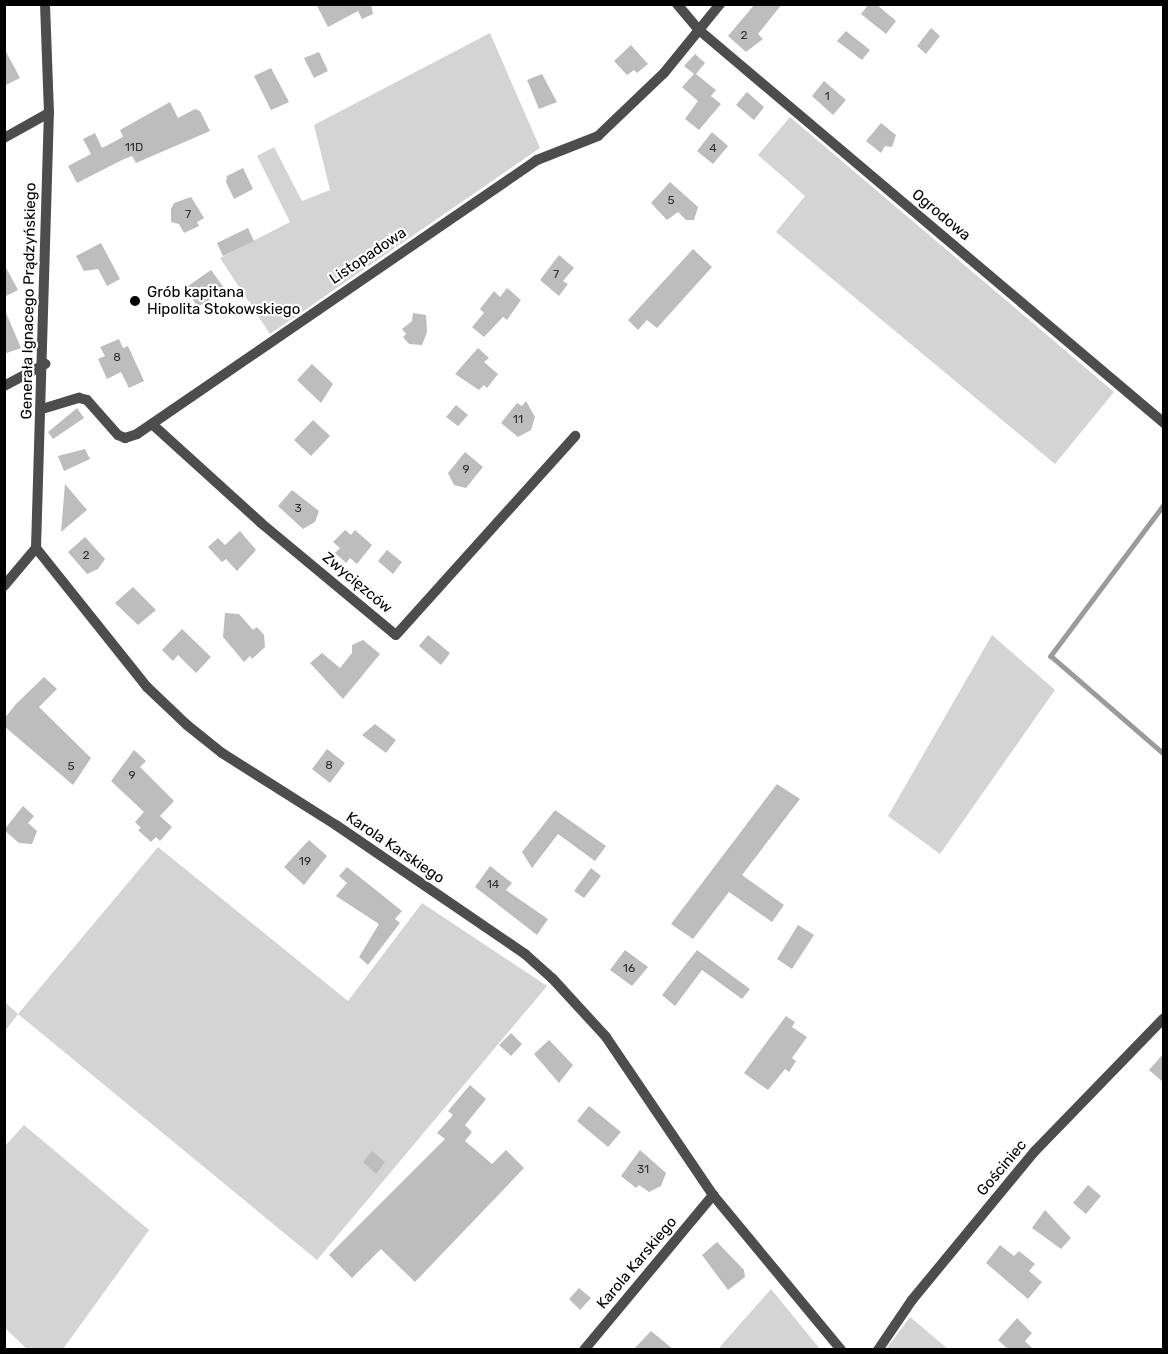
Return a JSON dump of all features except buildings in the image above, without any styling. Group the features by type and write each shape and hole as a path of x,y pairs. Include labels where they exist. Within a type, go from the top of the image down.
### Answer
{"street":[{"name":"Generała Ignacego Prądzyńskiego","path":"36,548 45,364 49,113 45,4"},
{"name":"Ogrodowa","path":"677,4 699,30 1164,423"},
{"name":"Listopadowa","path":"42,409 79,398 125,438 152,424 537,160 598,136 664,73 720,4"},
{"path":"4,138 49,113"},
{"path":"4,386 45,364"},
{"name":"Zwycięzców","path":"152,424 261,523 396,635 575,436"},
{"path":"4,586 36,548"},
{"name":"Karola Karskiego","path":"36,548 147,687 187,725 222,753 336,825 525,954 552,978 606,1037 714,1195 842,1350"},
{"name":"Gościniec","path":"878,1350 912,1300 1035,1151 1164,1018"},
{"name":"Karola Karskiego","path":"584,1350 714,1195"}],"shaded area":[{"path":"490,33 540,148 270,334 220,258 290,222 257,156 274,147 302,201 330,190 314,125"},
{"path":"790,117 1114,392 1055,464 776,232 805,196 758,155"},
{"path":"992,635 1055,690 940,854 888,816"},
{"path":"158,847 348,1001 422,903 547,986 317,1260 18,1014"},
{"path":"5,1002 18,1014 5,1031"},
{"path":"24,1125 149,1230 63,1349 27,1349 5,1328 5,1146"},
{"path":"771,1289 820,1349 718,1349"},
{"path":"910,1317 948,1349 886,1349"}],"waterway":[{"path":"1164,505 1051,656 1164,754"}],"place":[{"name":"Grób kapitana Hipolita Stokowskiego","path":"135,301"}]}
